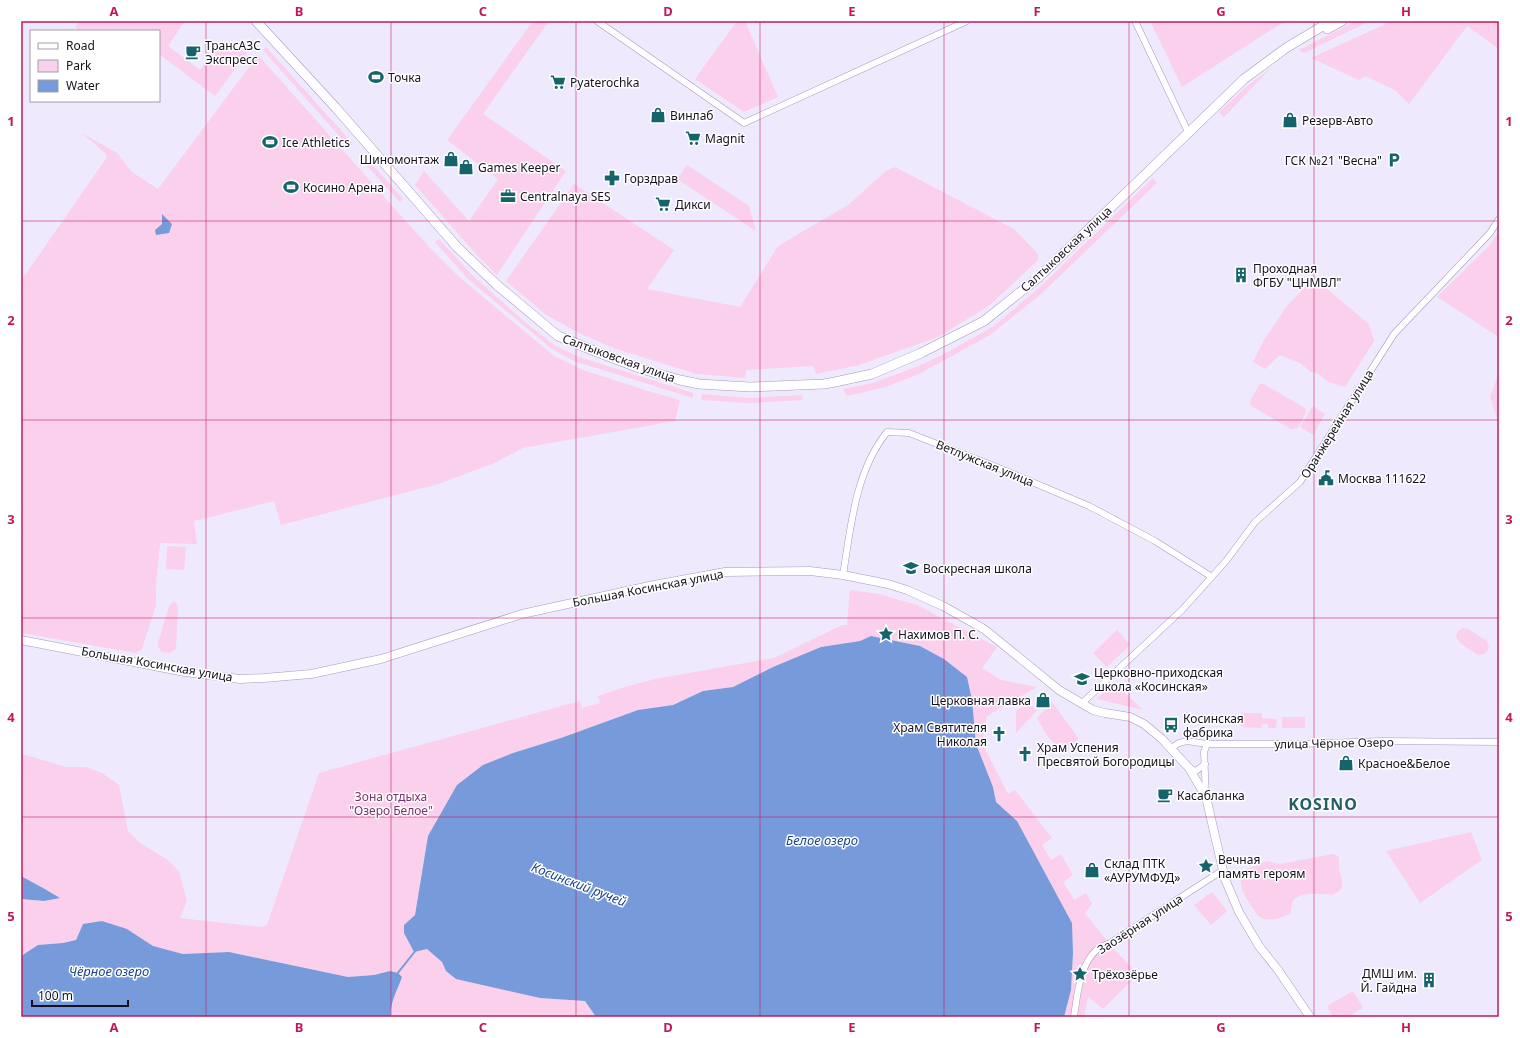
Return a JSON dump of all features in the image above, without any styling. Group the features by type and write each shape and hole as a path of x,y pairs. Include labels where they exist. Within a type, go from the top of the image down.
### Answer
{"main road":[{"name":"Салтыковская улица","path":"256,21 364,139 457,247 498,285 558,336 610,357 661,375 699,384 750,387 835,382 872,374 921,353 984,321 1039,277 1244,79 1286,48 1331,21"},
{"name":"Салтыковская улица","path":"1286,48 1342,21"}],"street":[{"path":"597,21 744,123 967,21"},
{"path":"1135,21 1188,132"},
{"name":"Оранжерейная улица","path":"1081,704 1182,610 1226,561 1255,522 1300,482 1394,334 1490,233 1499,220"},
{"name":"Ветлужская улица","path":"843,575 856,499 869,461 878,444 887,432 909,433 994,466 1089,506 1155,541 1212,577"},
{"name":"Большая Косинская улица","path":"21,640 185,672 240,679 264,678 311,674 381,659 522,614 654,585 725,572 810,571 843,575 888,584 907,590 962,615 984,629 1059,690 1081,704 1099,712 1130,717 1137,720 1154,732 1171,748 1189,768 1206,797 1223,870 1239,912 1259,946 1278,970 1310,1017"},
{"name":"улица Чёрное Озеро","path":"1171,748 1179,742 1187,741 1207,744 1300,744 1381,741 1499,742"},
{"path":"1206,797 1204,752 1207,744"},
{"path":"1189,768 1196,771 1205,764"},
{"name":"Заозёрная улица","path":"1074,1017 1083,971 1089,959 1096,950 1112,942 1223,870"}],"green space":[{"path":"80,21 185,21 168,46 200,70 215,50 235,47 250,49 215,96 160,55 160,30 80,30 75,27"},
{"path":"533,21 549,21 483,114 566,171 497,275 477,255 415,185 424,171 469,221 498,179 447,140"},
{"path":"737,21 745,21 778,97 744,112 695,79"},
{"path":"1150,21 1287,21 1182,87"},
{"path":"1356,21 1370,21 1304,53 1299,50"},
{"path":"1392,21 1499,21 1499,49 1467,26 1409,104 1395,90 1365,76 1359,80 1311,58"},
{"path":"266,47 353,144 349,147 263,50"},
{"path":"258,55 428,246 459,277 554,356 583,370 680,400 675,421 523,448 492,464 438,484 281,525 274,501 194,521 197,544 160,543 156,585 156,605 142,649 136,653 21,633 21,289 23,286 21,285 21,281 107,157 106,154 82,133 117,153 132,172 158,189"},
{"path":"1271,68 1224,117 1219,112 1246,87"},
{"path":"369,161 403,199 400,202 366,165"},
{"path":"687,165 749,206 756,231 677,179"},
{"path":"895,167 1014,229 1038,254 1038,260 990,305 938,337 859,365 816,374 813,366 746,370 745,378 697,374 616,349 579,333 545,314 506,281 574,184 674,250 647,289 740,307 778,246 848,205 886,171"},
{"path":"1153,178 1157,183 1040,295 990,335 919,374 886,387 847,396 843,389 873,383 921,365 948,352 994,326 1041,286"},
{"path":"1499,230 1499,337 1437,297 1490,245"},
{"path":"439,239 472,275 526,323 554,345 579,357 693,393 693,398 574,361 552,349 468,279 435,242"},
{"path":"1309,283 1321,284 1369,324 1374,341 1345,387 1328,382 1317,373 1311,372 1300,363 1280,355 1265,369 1253,362 1264,340 1287,306"},
{"path":"1499,373 1499,424 1490,397"},
{"path":"1261,384 1264,384 1305,408 1306,412 1298,428 1291,429 1251,406 1250,401"},
{"path":"702,394 750,398 802,395 803,400 749,403 701,400"},
{"path":"1313,406 1325,414 1313,435 1300,427"},
{"path":"167,546 186,547 184,570 166,569"},
{"name":"Зона отдыха \"Озеро Белое\"","path":"850,590 879,594 917,605 997,647 982,668 1001,680 1037,687 987,716 982,743 1008,794 1015,790 1052,838 1042,845 1051,860 1061,854 1073,875 1063,882 1074,900 1086,893 1092,904 1085,913 1112,947 1138,974 1103,1009 1088,997 1084,1017 1064,1017 1071,990 1073,953 1072,923 1017,821 996,802 993,787 976,744 972,700 967,677 944,659 920,646 871,636 860,641 821,647 773,667 733,687 703,691 673,705 638,710 561,738 513,753 428,836 415,915 404,925 442,962 446,971 540,998 585,1001 596,1017 391,1017 391,1007 402,978 390,971 374,975 348,977 229,952 183,954 153,946 127,929 83,924 76,940 63,943 38,945 21,956 21,899 44,901 59,898 21,876 21,755 26,755 66,767 86,767 102,773 119,785 128,831 140,843 168,860 179,871 187,901 180,918 261,927 267,925 319,773 580,701 582,708 600,703 598,696 655,679 774,658 842,625 847,625"},
{"path":"174,601 178,606 176,649 169,653 162,652 158,647 158,643 169,606"},
{"path":"1464,628 1487,641 1489,648 1485,654 1478,655 1460,643 1456,635 1458,631"},
{"path":"1117,630 1130,645 1107,667 1093,653"},
{"path":"1113,682 1143,710 1097,699"},
{"path":"1052,702 1079,739 1067,747 1062,742 1055,745 1046,734 1037,718"},
{"path":"1028,703 1037,710 1016,733 1016,711"},
{"path":"1241,713 1262,713 1262,718 1277,719 1276,728 1268,728 1268,724 1262,724 1261,728 1241,727"},
{"path":"1282,717 1305,717 1305,728 1282,728"},
{"path":"1471,832 1482,860 1420,903 1386,851"},
{"path":"1333,854 1339,857 1342,887 1332,895 1306,894 1300,896 1293,901 1290,914 1278,918 1266,919 1258,916 1244,895 1241,884 1242,871 1267,861 1280,864"},
{"path":"1212,892 1227,911 1211,925 1194,905"},
{"path":"1353,991 1363,1008 1347,1017 1333,1017 1327,1006"}],"water":[{"path":"162,214 172,224 169,233 156,235 155,230 162,224"},
{"name":"Белое озеро","path":"871,636 920,646 944,659 967,677 972,700 976,744 993,787 996,802 1017,821 1072,923 1073,953 1071,990 1064,1017 596,1017 585,1001 540,998 456,979 446,971 442,962 427,949 414,952 404,933 404,925 415,915 428,836 457,785 483,765 513,753 561,738 638,710 673,705 703,691 733,687 773,667 821,647 860,641"},
{"path":"21,876 60,898 44,901 21,899"},
{"name":"Чёрное озеро","path":"102,921 127,929 153,946 183,954 229,952 348,977 374,975 390,971 398,973 402,977 391,1007 391,1017 21,1017 21,956 38,945 63,943 76,940 83,924"}],"waterway":[{"name":"Косинский ручей","path":"397,974 416,950"}],"place":[{"name":"ТрансАЗС Экспресс","path":"193,52"},
{"name":"Точка","path":"376,77"},
{"name":"Pyaterochka","path":"558,82"},
{"name":"Винлаб","path":"658,115"},
{"name":"Резерв-Авто","path":"1290,120"},
{"name":"Magnit","path":"693,138"},
{"name":"Ice Athletics","path":"270,142"},
{"name":"Шиномонтаж","path":"451,159"},
{"name":"ГСК №21 \"Весна\"","path":"1394,160"},
{"name":"Games Keeper","path":"466,167"},
{"name":"Горздрав","path":"612,178"},
{"name":"Косино Арена","path":"291,187"},
{"name":"Centralnaya SES","path":"508,196"},
{"name":"Дикси","path":"663,204"},
{"name":"Проходная ФГБУ \"ЦНМВЛ\"","path":"1241,275"},
{"name":"Москва 111622","path":"1326,478"},
{"name":"Воскресная школа","path":"911,568"},
{"name":"Нахимов П. С.","path":"886,634"},
{"name":"Церковно-приходская школа «Косинская»","path":"1082,679"},
{"name":"Церковная лавка","path":"1043,700"},
{"name":"Косинская фабрика","path":"1171,725"},
{"name":"Храм Святителя Николая","path":"999,734"},
{"name":"Храм Успения Пресвятой Богородицы","path":"1025,754"},
{"name":"Красное&Белое","path":"1346,763"},
{"name":"Касабланка","path":"1165,795"},
{"name":"Вечная память героям","path":"1206,866"},
{"name":"Склад ПТК «АУРУМФУД»","path":"1092,870"},
{"name":"Трёхозёрье","path":"1080,974"},
{"name":"ДМШ им. Й. Гайдна","path":"1429,980"}],"district":[{"name":"KOSINO","path":"1323,804"}]}
